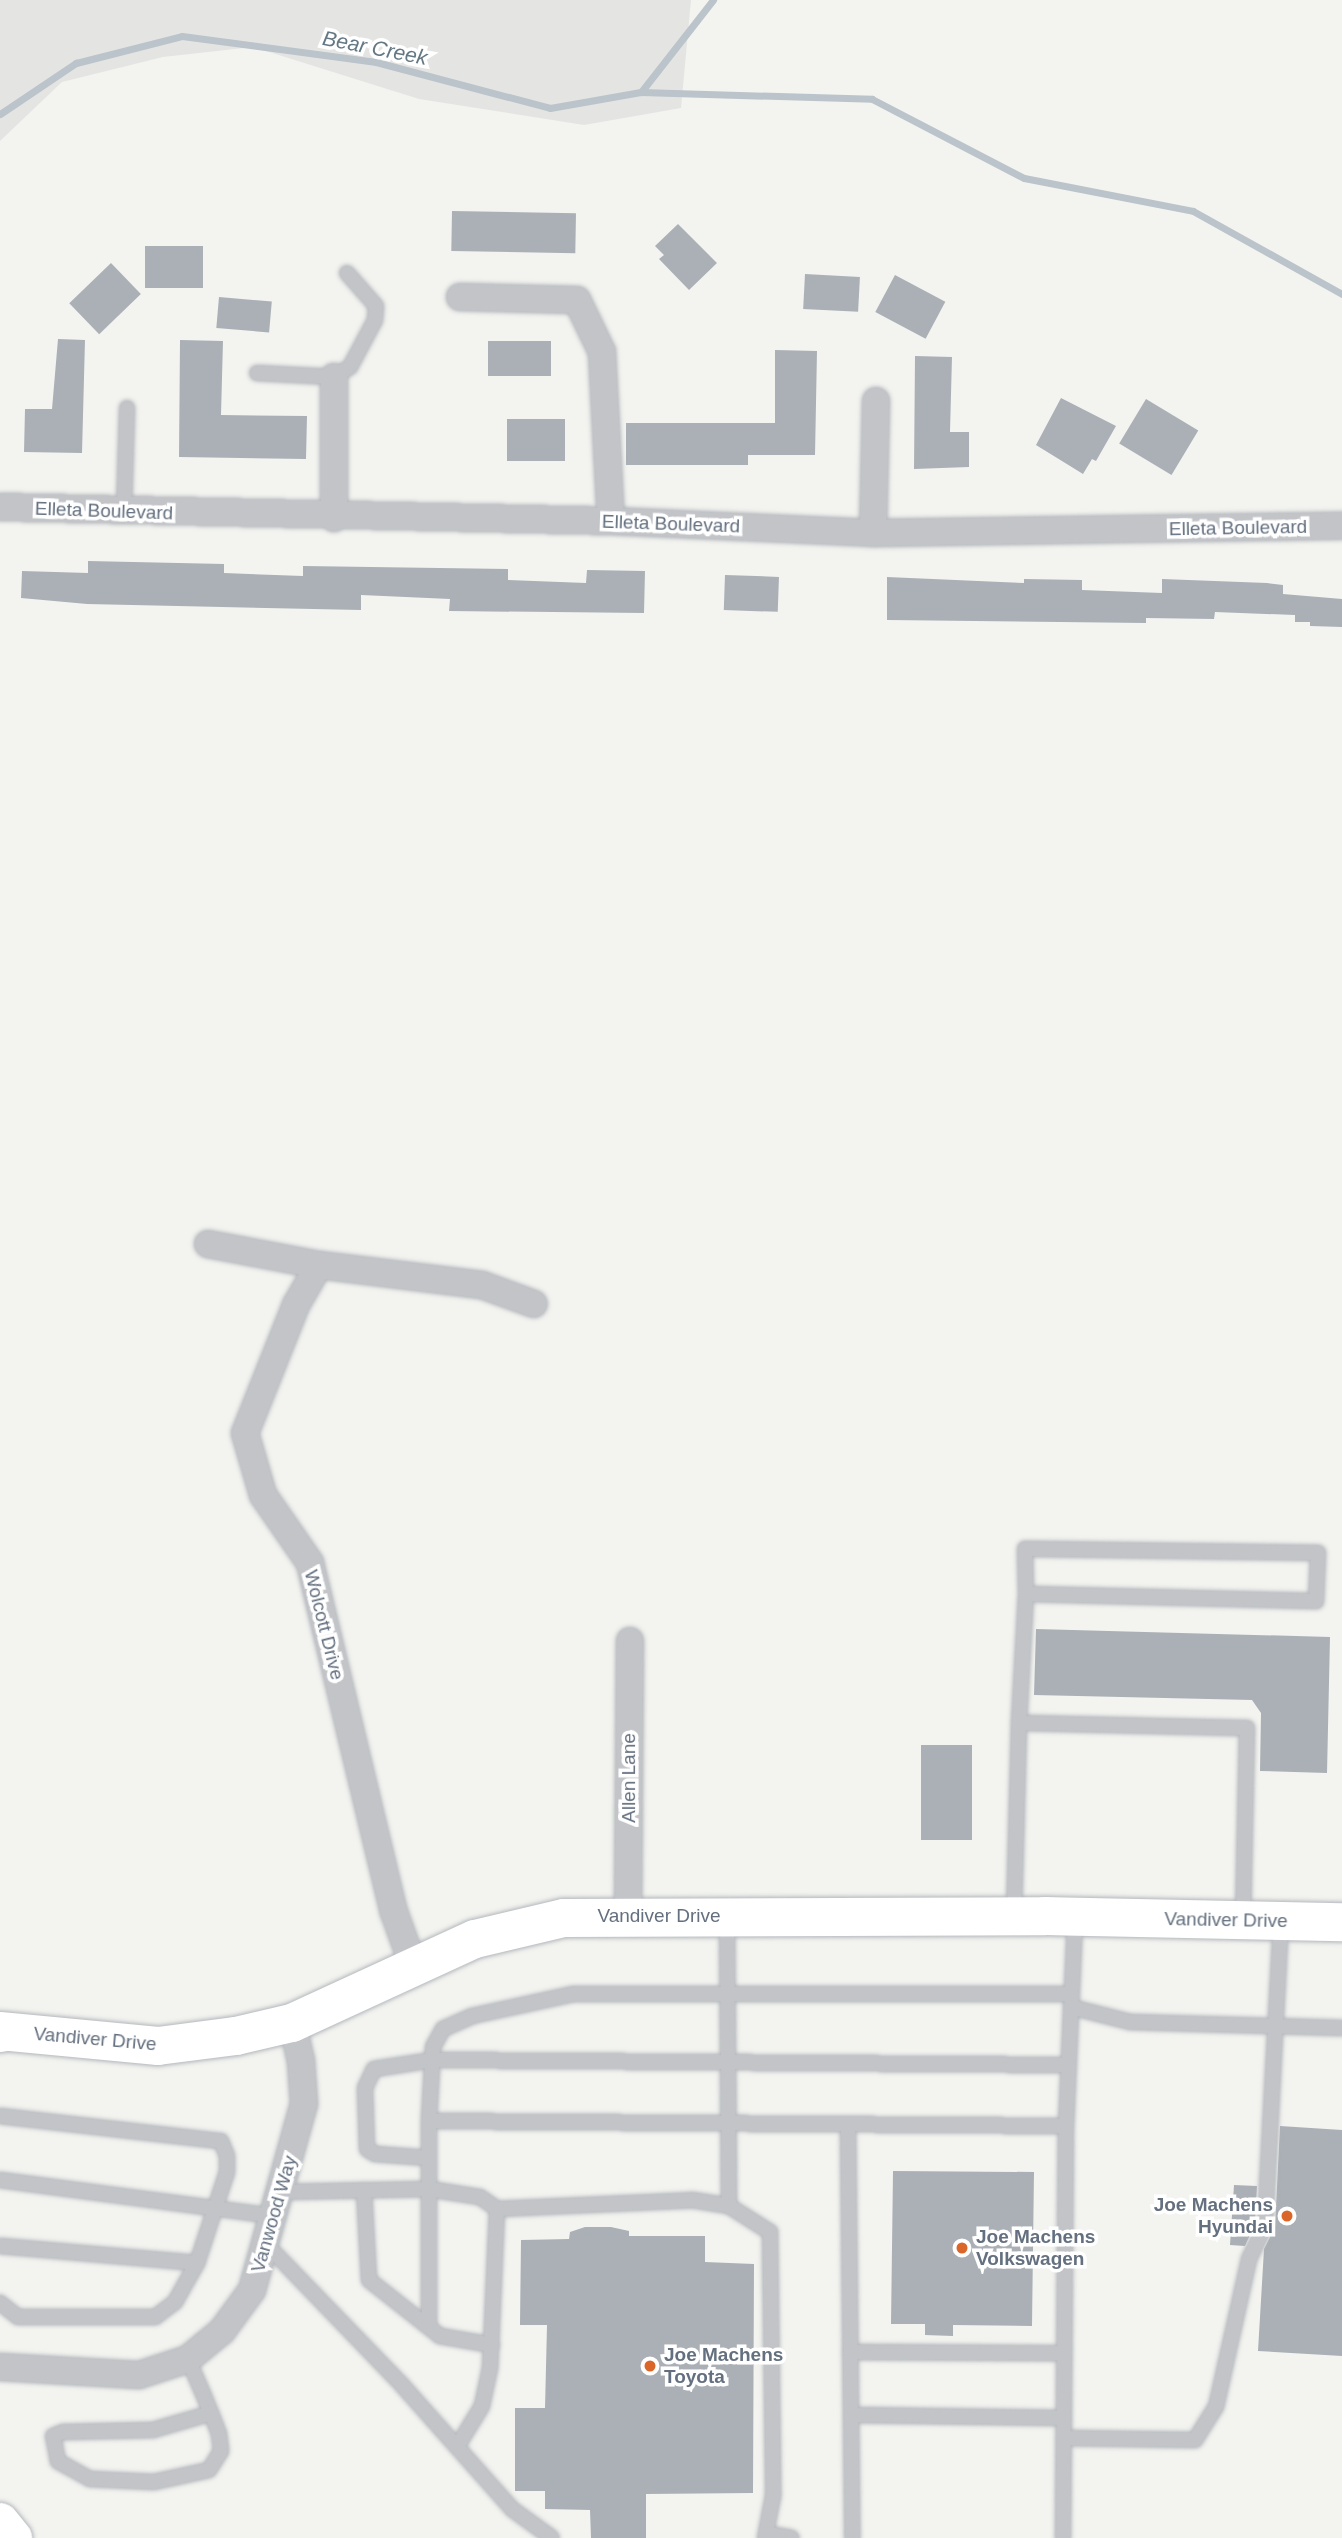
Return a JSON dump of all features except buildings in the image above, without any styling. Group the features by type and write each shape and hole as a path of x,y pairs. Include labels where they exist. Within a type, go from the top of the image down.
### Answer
{"main road":[{"name":"Vandiver Drive","path":"2,2032 158,2046 202,2043 292,2023 413,1965 475,1939 526,1925 628,1915 1075,1916 1342,1922"},
{"path":"0,2522 13,2538"}],"street":[{"path":"460,297 578,300 602,352 611,521"},
{"path":"334,377 334,518"},
{"path":"873,533 876,401"},
{"name":"Elleta Boulevard","path":"0,508 334,518 611,521 873,533 1342,526"},
{"path":"208,1244 319,1265 447,1279 484,1286 534,1304"},
{"name":"Wolcott Drive","path":"319,1265 291,1317 245,1433 263,1495 310,1563 394,1912 413,1965"},
{"name":"Allen Lane","path":"628,1915 630,1641"},
{"name":"Vanwood Way","path":"0,2367 139,2375 188,2359 222,2331 252,2290 279,2204 304,2104 301,2061 292,2023"}],"lane":[{"path":"257,373 334,377 350,367 375,320 376,306 347,273"},
{"path":"124,511 127,408"},
{"path":"1014,1916 1019,1723 1026,1594 1025,1549 1318,1553 1316,1601 1026,1594"},
{"path":"1019,1723 1247,1728 1243,1920"},
{"path":"727,1916 731,2124 729,2206"},
{"path":"1063,2538 1066,2126 1075,1916"},
{"path":"1064,2438 1195,2440 1216,2407 1248,2259 1265,2226 1281,1921"},
{"path":"429,2327 429,2121 433,2060 443,2029 472,2015 573,1994 728,1995 1071,2001 1130,2022 1342,2028"},
{"path":"429,2158 374,2154 367,2149 366,2077 387,2064 433,2060 1068,2065"},
{"path":"0,2116 221,2141 227,2172 197,2263 175,2302 155,2316 18,2317 0,2302"},
{"path":"429,2121 1066,2126"},
{"path":"848,2124 852,2538"},
{"path":"0,2180 214,2208 279,2204 364,2190 429,2189 480,2197 497,2209 692,2200 729,2206 770,2232 773,2496 767,2536 792,2538"},
{"path":"364,2190 369,2280 429,2327 452,2340 492,2345"},
{"path":"457,2447 482,2406 492,2345 497,2209"},
{"path":"267,2245 512,2509 552,2538"},
{"path":"0,2246 197,2263"},
{"path":"850,2352 1064,2353"},
{"path":"188,2359 211,2413 221,2451 209,2470 154,2482 90,2479 58,2461 52,2447 53,2436 63,2432 153,2430 211,2413"},
{"path":"850,2415 1064,2418"}],"shaded area":[{"path":"0,0 691,0 681,108 584,125 419,99 253,47 163,57 62,82 0,141"}],"waterway":[{"name":"Bear Creek","path":"0,114 76,63 182,36 376,62 550,108 641,92 713,0"},
{"path":"641,92 872,99 1024,178 1193,211 1342,294"}],"place":[{"name":"Joe Machens Hyundai","path":"1287,2216"},
{"name":"Joe Machens Volkswagen","path":"962,2248"},
{"name":"Joe Machens Toyota","path":"650,2366"}]}
